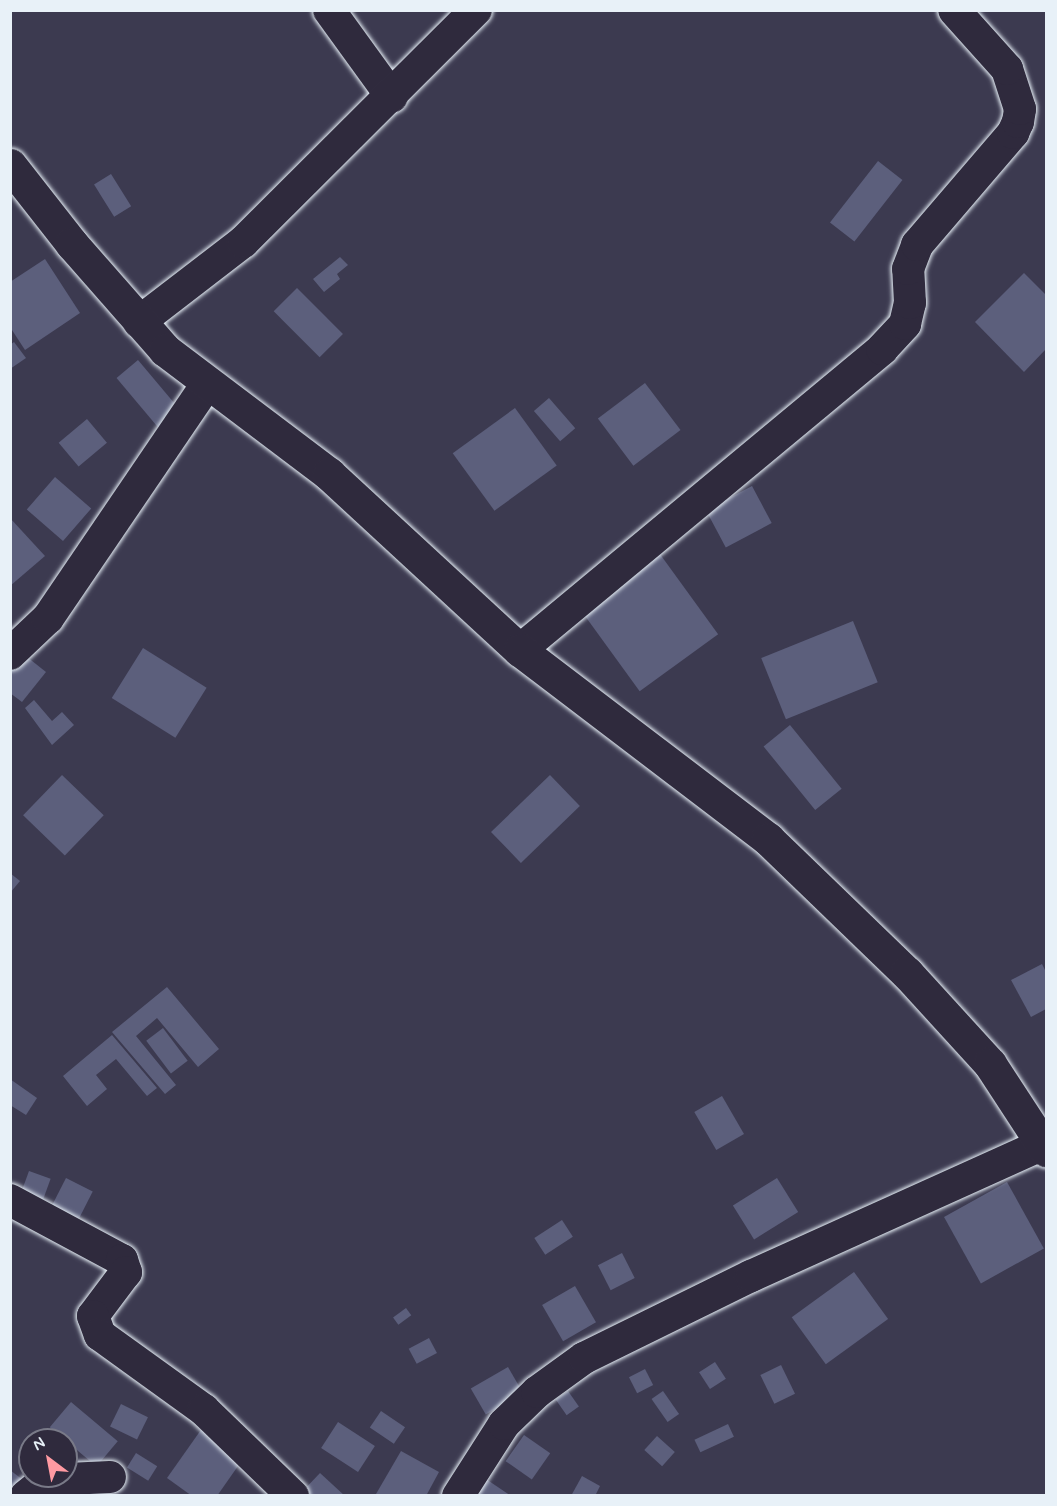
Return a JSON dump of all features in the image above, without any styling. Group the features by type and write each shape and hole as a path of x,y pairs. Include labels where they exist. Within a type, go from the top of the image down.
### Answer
{"street":[{"path":"329,10 392,97"},
{"path":"139,322 243,242 392,97 476,10"},
{"path":"519,650 882,349 905,324 910,303 908,269 917,245 1013,133 1018,122 1020,109 1007,69 954,10"},
{"path":"10,165 139,322 165,350 329,474 519,650 768,839 907,973 990,1064 1045,1147 751,1276 584,1358 537,1392 504,1424 458,1496"},
{"path":"10,654 48,618 207,384"},
{"path":"10,1200 122,1260 126,1272 93,1316 100,1335 204,1410 293,1496"},
{"path":"26,1496 46,1480 110,1477"}],"building":[{"path":"878,161 902,180 854,242 830,222"},
{"path":"111,174 131,206 114,217 94,185"},
{"path":"340,257 348,265 337,274 340,279 324,292 313,279"},
{"path":"45,259 80,313 25,350 10,327 10,282"},
{"path":"1024,273 1046,295 1046,349 1024,372 975,322"},
{"path":"297,288 343,334 320,357 274,311"},
{"path":"14,342 26,358 10,369 10,345"},
{"path":"138,360 182,412 160,430 117,378"},
{"path":"645,383 681,430 633,466 598,419"},
{"path":"549,398 575,428 560,441 534,411"},
{"path":"515,408 557,465 494,511 453,453"},
{"path":"87,419 107,443 79,467 59,443"},
{"path":"55,477 91,508 63,541 27,509"},
{"path":"752,486 772,523 726,547 706,510"},
{"path":"10,518 45,556 10,586"},
{"path":"657,550 718,634 640,691 579,607"},
{"path":"853,621 878,682 786,719 761,658"},
{"path":"143,648 207,688 175,738 112,698"},
{"path":"17,649 46,672 22,702 10,693 10,657"},
{"path":"34,700 52,721 62,712 74,725 52,745 25,708"},
{"path":"790,725 842,789 815,810 764,746"},
{"path":"62,775 104,815 65,856 23,815"},
{"path":"550,775 580,806 521,863 491,832"},
{"path":"10,873 20,881 10,893"},
{"path":"1042,964 1046,972 1046,1009 1031,1017 1011,980"},
{"path":"167,987 219,1049 198,1067 157,1018 136,1036 176,1085 165,1094 112,1032"},
{"path":"163,1028 188,1061 171,1073 146,1041"},
{"path":"112,1035 157,1088 147,1096 116,1059 96,1075 107,1089 87,1106 63,1076"},
{"path":"10,1079 37,1098 26,1115 10,1105"},
{"path":"722,1096 744,1134 716,1150 694,1112"},
{"path":"29,1171 51,1179 41,1205 19,1197"},
{"path":"66,1178 93,1192 75,1226 48,1213"},
{"path":"777,1178 798,1212 754,1239 733,1206"},
{"path":"1007,1182 1044,1248 981,1283 944,1217"},
{"path":"562,1220 573,1237 545,1255 534,1238"},
{"path":"622,1253 635,1278 611,1290 598,1265"},
{"path":"854,1272 888,1319 826,1364 792,1317"},
{"path":"575,1286 596,1322 563,1341 542,1305"},
{"path":"406,1308 411,1315 398,1325 393,1317"},
{"path":"429,1338 437,1353 417,1364 409,1349"},
{"path":"715,1362 726,1379 710,1389 699,1372"},
{"path":"781,1365 795,1394 774,1404 760,1375"},
{"path":"508,1367 523,1393 486,1414 471,1388"},
{"path":"645,1369 653,1385 637,1393 629,1377"},
{"path":"568,1391 579,1407 567,1415 556,1400"},
{"path":"663,1391 679,1414 668,1422 652,1399"},
{"path":"71,1402 118,1441 97,1466 78,1451 78,1428 50,1427"},
{"path":"121,1404 148,1417 137,1440 110,1426"},
{"path":"381,1411 405,1427 394,1444 370,1428"},
{"path":"338,1422 375,1446 358,1472 321,1448"},
{"path":"728,1424 734,1437 700,1452 694,1440"},
{"path":"203,1427 245,1456 217,1496 192,1496 167,1478"},
{"path":"524,1435 550,1453 532,1480 506,1461"},
{"path":"657,1436 675,1452 662,1466 644,1450"},
{"path":"401,1451 439,1472 426,1496 376,1494"},
{"path":"136,1453 157,1466 148,1481 127,1467"},
{"path":"10,1470 18,1476 18,1486 10,1495"},
{"path":"320,1473 345,1496 300,1494"},
{"path":"582,1476 600,1486 595,1496 571,1496"},
{"path":"483,1477 511,1496 471,1496"}]}
